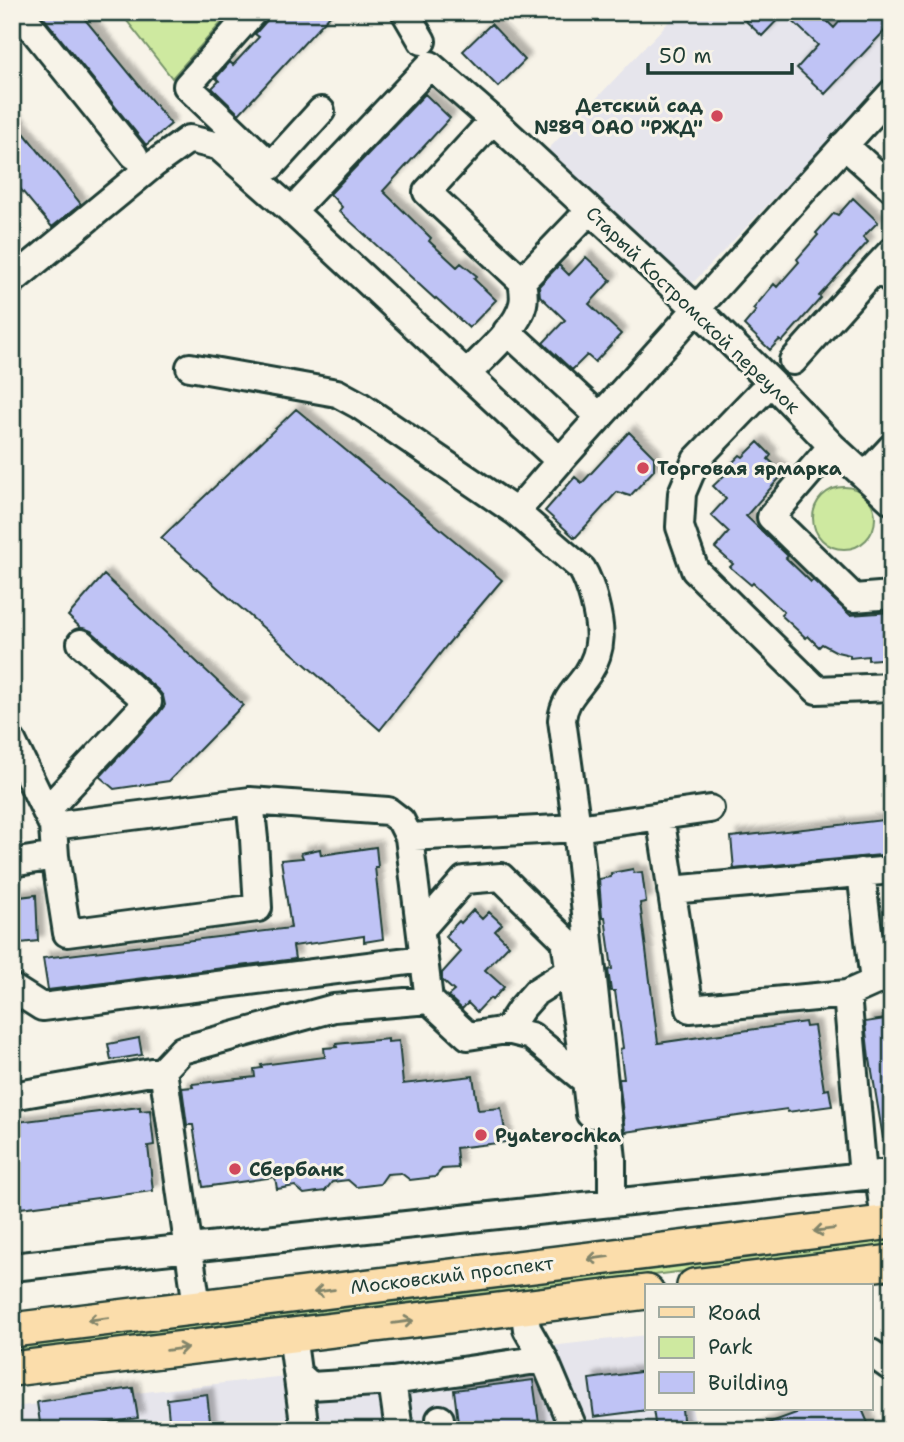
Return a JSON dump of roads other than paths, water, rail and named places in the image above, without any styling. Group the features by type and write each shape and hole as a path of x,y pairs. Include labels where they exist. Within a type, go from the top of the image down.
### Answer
{"main road":[{"name":"Московский проспект","path":"12,1330 888,1222"},
{"path":"729,1284 764,1282 892,1262"},
{"path":"12,1369 292,1335 525,1318 645,1292"}],"street":[{"path":"19,12 134,155"},
{"path":"253,12 187,86 271,166 321,111"},
{"path":"405,12 422,40"},
{"name":"Старый Костромской переулок","path":"292,211 430,65 697,309 832,446 892,501"},
{"path":"516,512 892,93"},
{"path":"467,374 516,318 523,305 522,281 427,192 493,120"},
{"path":"12,281 154,164 190,139 218,146 292,211 560,461"},
{"path":"844,145 892,188"},
{"path":"522,281 590,210"},
{"path":"793,361 887,266"},
{"path":"507,331 600,417"},
{"path":"190,367 338,394 516,512 582,569 588,579 599,619 599,646 588,673 568,699 562,720 577,828 612,1159 612,1203"},
{"path":"771,382 696,460 682,493 680,527 695,570 817,690 892,687"},
{"path":"832,446 771,517 854,598 892,595"},
{"path":"864,476 892,447"},
{"path":"49,818 148,702 81,643"},
{"path":"12,741 49,818 67,933 258,908 250,800"},
{"path":"49,818 250,800 388,811 401,821 409,837 429,1000 468,1036 507,1030 531,1036 586,1081"},
{"path":"409,837 577,828 710,808"},
{"path":"660,816 690,1009 847,994 883,978 861,872"},
{"path":"12,863 55,856"},
{"path":"671,890 892,870"},
{"path":"421,929 464,880 501,877 565,940 595,1161 612,1203"},
{"path":"12,988 42,1007 424,959"},
{"path":"507,1030 536,992 571,970"},
{"path":"847,994 888,1222"},
{"path":"12,1096 163,1070 182,1050 334,1008 429,1000"},
{"path":"163,1070 197,1306"},
{"path":"12,1267 878,1174"},
{"path":"525,1318 574,1430"},
{"path":"506,1364 525,1318"},
{"path":"292,1335 304,1430"},
{"path":"872,1347 892,1344"},
{"path":"872,1354 892,1368"},
{"path":"298,1374 311,1386 392,1381 544,1359"},
{"path":"392,1381 399,1430"}],"place":[{"name":"Детский сад №89 ОАО \"РЖД\"","path":"717,116"},
{"name":"Торговая ярмарка","path":"643,468"},
{"name":"Pyaterochka","path":"481,1135"},
{"name":"Сбербанк","path":"235,1169"}]}
